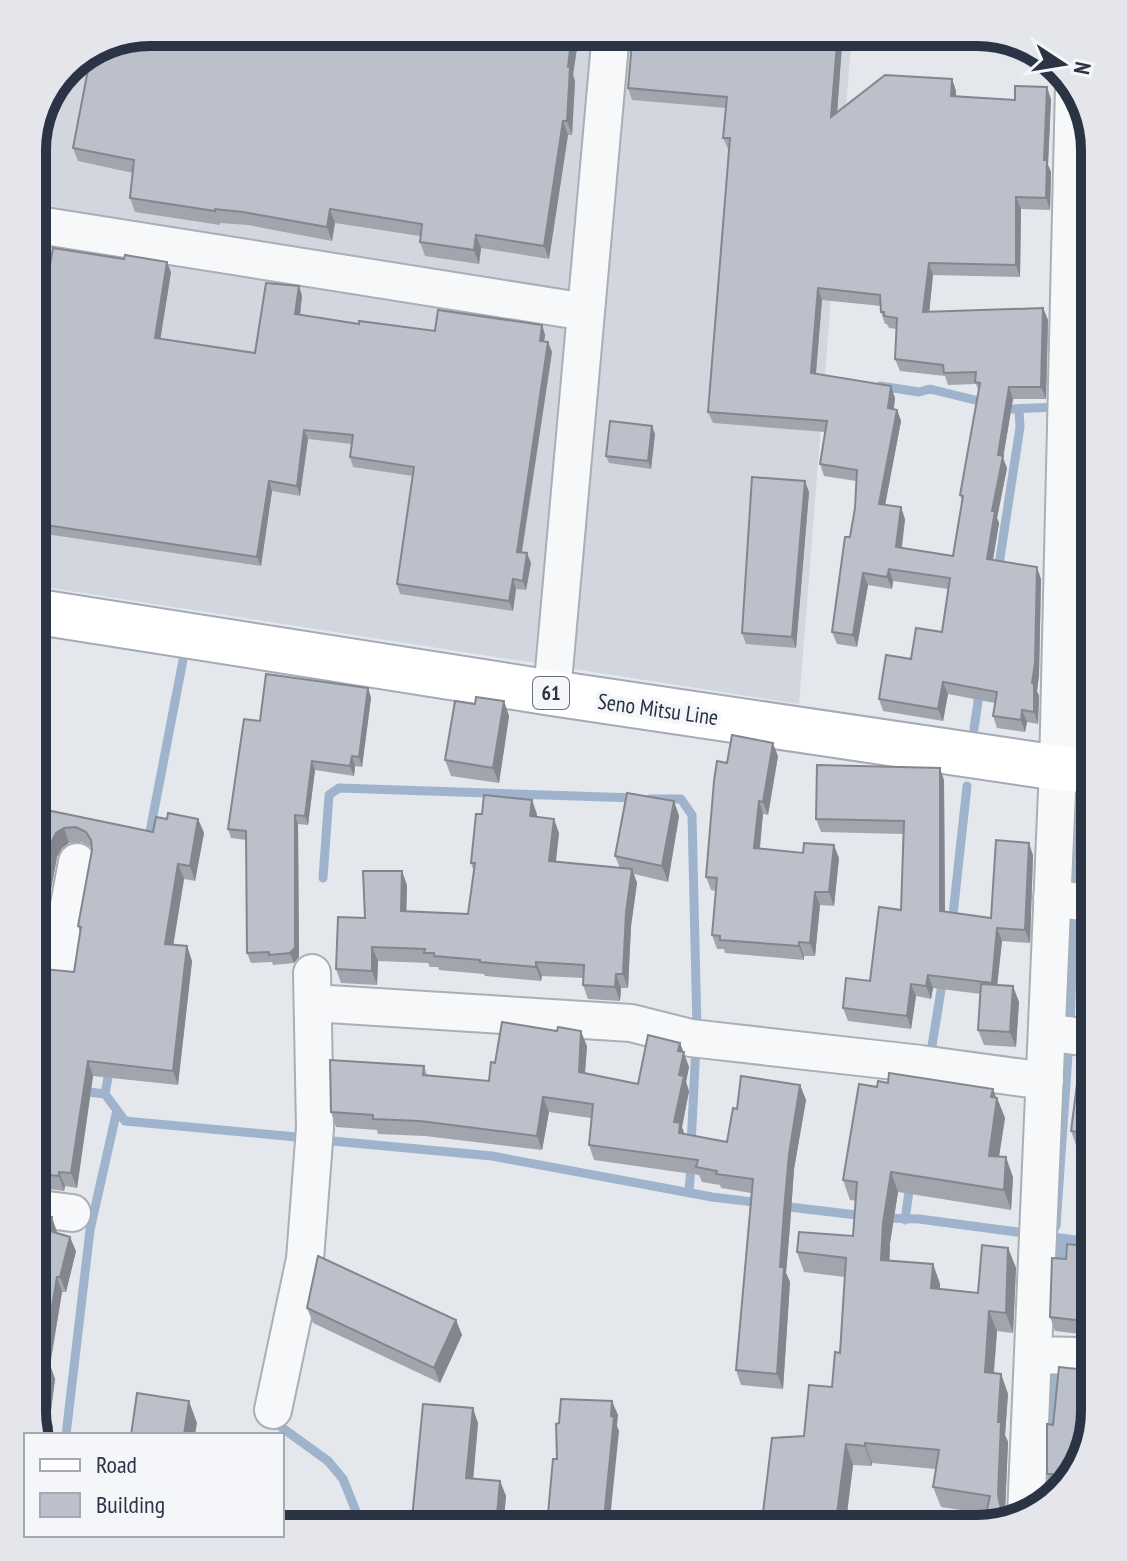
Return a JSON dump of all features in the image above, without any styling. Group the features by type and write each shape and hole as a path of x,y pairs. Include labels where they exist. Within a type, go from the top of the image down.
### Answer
{"main road":[{"name":"Seno Mitsu Line","path":"46,613 552,693 1077,769"}],"street":[{"path":"552,693 610,46"},
{"path":"1029,1501 1059,1355 1039,1237 1045,1081 1071,1035 1077,769 1074,114"},
{"path":"46,226 586,312"},
{"path":"46,962 58,964 77,862"},
{"path":"273,1410 305,1259 314,1138 312,988 631,1023 697,1039 1045,1081"},
{"path":"46,1210 72,1213"}],"shaded area":[{"path":"150,46 851,46 799,704 46,587 46,143 57,104 67,86 92,63 110,54"}],"building":[{"path":"570,46 567,121 563,121 544,246 476,235 474,250 420,242 422,224 330,209 327,227 243,212 215,211 130,198 134,160 73,148 89,66 129,48"},
{"path":"632,46 837,46 831,117 885,75 952,79 951,96 1015,100 1015,86 1023,86 1023,104 1046,104 1046,198 1016,197 1016,265 929,263 923,312 1043,308 1041,387 1009,387 998,455 1003,456 992,511 995,511 987,559 1037,567 1032,683 1034,712 1022,710 1021,720 993,716 997,692 943,682 938,709 879,699 886,655 911,659 916,628 942,632 950,578 889,569 887,577 863,573 853,635 832,632 845,537 850,537 855,508 857,470 820,464 827,421 708,412 730,138 723,138 727,97 628,88","holes":["818,288 880,295 881,312 884,316 897,318 895,359 943,365 944,373 976,372 975,382 980,383 960,495 963,496 953,556 896,547 901,507 879,504 897,410 888,408 891,386 811,373"]},
{"path":"53,248 167,262 155,338 255,353 266,283 299,286 295,314 359,324 359,321 435,331 438,310 542,325 540,341 548,342 517,552 527,553 523,581 513,579 509,601 397,584 414,467 350,457 353,435 304,430 297,486 269,481 257,557 46,525 46,288"},
{"path":"610,421 652,426 648,461 606,456"},
{"path":"752,477 805,481 792,637 742,633"},
{"path":"266,674 368,688 359,757 352,756 350,766 312,761 305,816 295,815 295,948 290,953 269,955 269,952 247,953 246,831 228,829 244,719 260,721"},
{"path":"476,697 504,701 493,768 445,760 455,701 475,704"},
{"path":"732,735 773,743 763,802 759,801 754,848 803,853 804,843 834,845 829,892 815,892 810,943 799,942 799,946 720,940 720,936 712,935 717,878 706,877 714,781 717,761 727,763"},
{"path":"817,765 940,768 940,911 991,918 996,840 1029,843 1025,930 997,928 992,983 928,975 926,986 911,984 907,1016 843,1008 846,978 870,981 879,907 901,910 904,821 816,819"},
{"path":"627,793 674,801 662,866 615,856"},
{"path":"484,795 532,800 530,816 554,819 549,861 632,869 623,974 616,974 615,987 583,985 584,965 536,962 536,967 480,962 434,956 434,953 424,953 425,949 372,947 372,971 336,969 338,917 365,918 363,871 402,871 401,911 468,914 475,863 471,863 476,814 482,814"},
{"path":"46,810 153,832 156,817 167,819 168,813 198,819 190,866 178,864 165,944 187,946 173,1071 88,1061 71,1173 59,1172 59,1176 46,1175 46,969 74,972 81,927 78,926 92,850 86,832 76,827 64,828 56,833 46,870"},
{"path":"981,984 1013,986 1010,1032 978,1030"},
{"path":"502,1022 557,1031 558,1027 581,1031 579,1072 638,1084 648,1035 680,1043 678,1051 684,1052 679,1075 684,1076 674,1122 680,1123 679,1133 727,1142 733,1108 737,1109 741,1076 800,1085 784,1211 780,1267 784,1267 777,1374 736,1370 753,1179 716,1174 717,1171 696,1167 698,1160 589,1145 593,1104 543,1097 537,1136 331,1112 330,1060 424,1066 423,1075 489,1081"},
{"path":"1081,1069 1081,1132 1071,1131"},
{"path":"889,1073 993,1089 991,1097 997,1098 989,1156 1006,1157 1004,1190 891,1172 881,1260 933,1264 931,1288 978,1293 982,1245 1008,1248 1006,1313 989,1311 985,1372 1001,1374 998,1495 1005,1511 986,1514 990,1496 933,1487 939,1450 865,1443 865,1446 846,1444 837,1515 763,1515 772,1438 804,1436 809,1385 832,1387 835,1352 840,1353 846,1258 797,1252 799,1232 853,1236 857,1182 843,1180 859,1084 877,1087 878,1081 888,1083"},
{"path":"46,1216 52,1217 50,1231 70,1237 60,1277 57,1277 46,1341"},
{"path":"1067,1244 1081,1246 1081,1319 1075,1320 1050,1317 1052,1258 1066,1259"},
{"path":"318,1256 456,1320 434,1368 307,1308"},
{"path":"46,1364 49,1364 46,1393"},
{"path":"1059,1367 1081,1369 1081,1412 1077,1438 1067,1463 1055,1481 1055,1474 1047,1474 1047,1424 1053,1425"},
{"path":"137,1393 189,1401 184,1433 131,1433"},
{"path":"561,1399 612,1401 611,1416 614,1417 604,1515 529,1515 548,1514 553,1459 557,1459 556,1424 559,1423"},
{"path":"423,1404 473,1408 466,1478 500,1481 497,1515 463,1512 463,1515 412,1515"}],"waterway":[{"path":"880,386 919,392 930,389 987,403"},
{"path":"1013,409 1058,407"},
{"path":"998,571 1020,427 1019,410"},
{"path":"1077,759 1081,626"},
{"path":"148,842 183,660"},
{"path":"974,729 980,688"},
{"path":"1074,895 1077,782"},
{"path":"952,924 967,786"},
{"path":"323,878 329,795 339,788 635,798"},
{"path":"650,799 681,799 692,815 697,1030"},
{"path":"1070,1027 1074,910"},
{"path":"930,1058 943,978"},
{"path":"1056,1226 1069,1041"},
{"path":"691,1146 696,1045"},
{"path":"105,1094 110,1066"},
{"path":"46,1087 54,1088"},
{"path":"80,1091 105,1094 125,1121 307,1138"},
{"path":"66,1433 90,1230 117,1110"},
{"path":"322,1140 492,1156 712,1197 762,1203"},
{"path":"689,1193 691,1164"},
{"path":"905,1220 910,1184"},
{"path":"781,1206 865,1216"},
{"path":"884,1218 919,1219 1032,1234"},
{"path":"1047,1236 1081,1241"},
{"path":"1060,1269 1062,1239"},
{"path":"1050,1437 1055,1364"},
{"path":"270,1419 328,1461 343,1479 357,1515"},
{"path":"1046,1489 1048,1464"}]}
